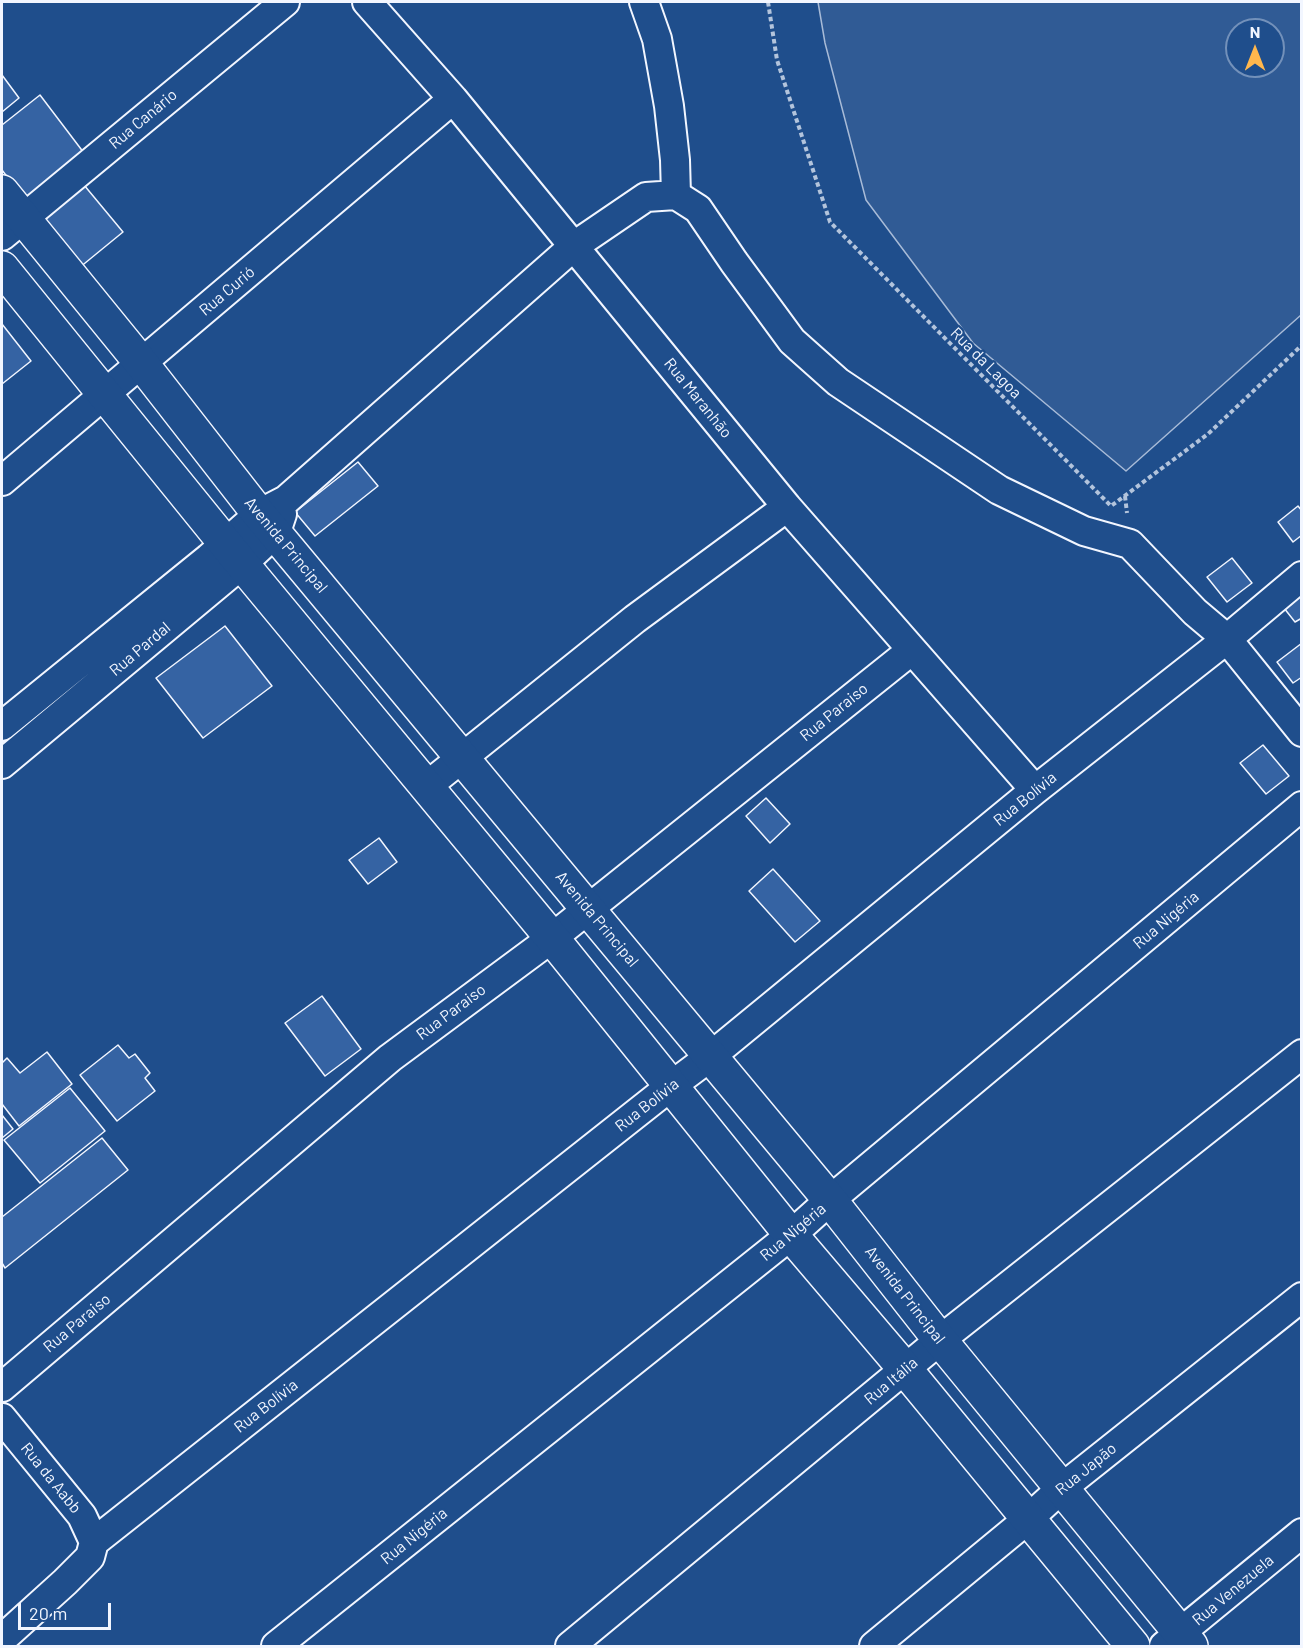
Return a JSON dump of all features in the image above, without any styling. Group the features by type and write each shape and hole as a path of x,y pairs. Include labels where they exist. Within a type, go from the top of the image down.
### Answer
{"street":[{"name":"Rua Canário","path":"12,227 285,2"},
{"name":"Rua Maranhão","path":"367,2 453,99 787,507 1035,790"},
{"path":"644,2 657,39 669,106 676,195"},
{"name":"Rua Curió","path":"2,481 453,99"},
{"name":"Avenida Principal","path":"2,192 12,227 142,364 274,516 464,758 830,1200 940,1340 1062,1488 1178,1642"},
{"path":"234,553 574,246 646,197 676,195 698,209 792,341 838,382 999,490 1084,531 1130,544 1194,612 1227,639 1302,732"},
{"path":"2,267 234,553 552,938 791,1236 905,1369 1133,1647"},
{"path":"427,786 635,619 787,507"},
{"name":"Rua Pardal","path":"2,726 66,674 234,553"},
{"name":"Rua Pardal","path":"2,764 84,695 234,553"},
{"name":"Rua Bolívia","path":"2,1639 90,1557 94,1542 711,1056 1035,790 1227,639 1302,576"},
{"name":"Rua Paraiso","path":"2,1387 390,1058 552,938 912,650"},
{"path":"66,674 84,695"},
{"name":"Rua Nigéria","path":"276,1647 791,1236 830,1200 1302,806"},
{"name":"Rua Itália","path":"570,1647 940,1340 1302,1054"},
{"name":"Rua Japão","path":"874,1647 1062,1488 1302,1297"},
{"name":"Rua da Aabb","path":"2,1418 82,1516 94,1542"},
{"name":"Rua Venezuela","path":"1178,1642 1302,1533"}],"path":[{"name":"Rua da Lagoa","path":"768,2 777,60 830,222 1111,506 1208,435 1302,345"}],"shaded area":[{"path":"818,2 1301,2 1301,315 1126,471 973,343 866,200 825,43"}],"building":[{"path":"2,75 19,98 2,112"},
{"path":"40,95 84,153 24,199 2,170 2,125"},
{"path":"84,185 123,232 79,268 41,222"},
{"path":"2,324 31,361 2,384"},
{"path":"358,462 378,486 315,536 295,512"},
{"path":"1298,506 1302,511 1302,535 1293,542 1278,522"},
{"path":"1232,558 1252,583 1227,602 1207,577"},
{"path":"1302,595 1302,618 1295,622 1284,608"},
{"path":"225,626 272,686 203,738 156,678"},
{"path":"1302,643 1302,677 1293,683 1277,662"},
{"path":"1263,745 1289,776 1266,794 1240,763"},
{"path":"766,798 790,824 770,843 746,816"},
{"path":"379,838 397,862 368,884 349,860"},
{"path":"773,869 820,921 795,942 749,891"},
{"path":"322,996 361,1049 325,1076 285,1023"},
{"path":"118,1045 129,1058 135,1054 150,1073 145,1078 155,1091 117,1121 80,1075"},
{"path":"47,1052 72,1084 19,1126 2,1104 2,1063 7,1058 20,1073"},
{"path":"70,1088 105,1131 40,1183 4,1140"},
{"path":"2,1115 13,1129 2,1138"},
{"path":"102,1138 128,1170 5,1268 2,1263 2,1217"}]}
